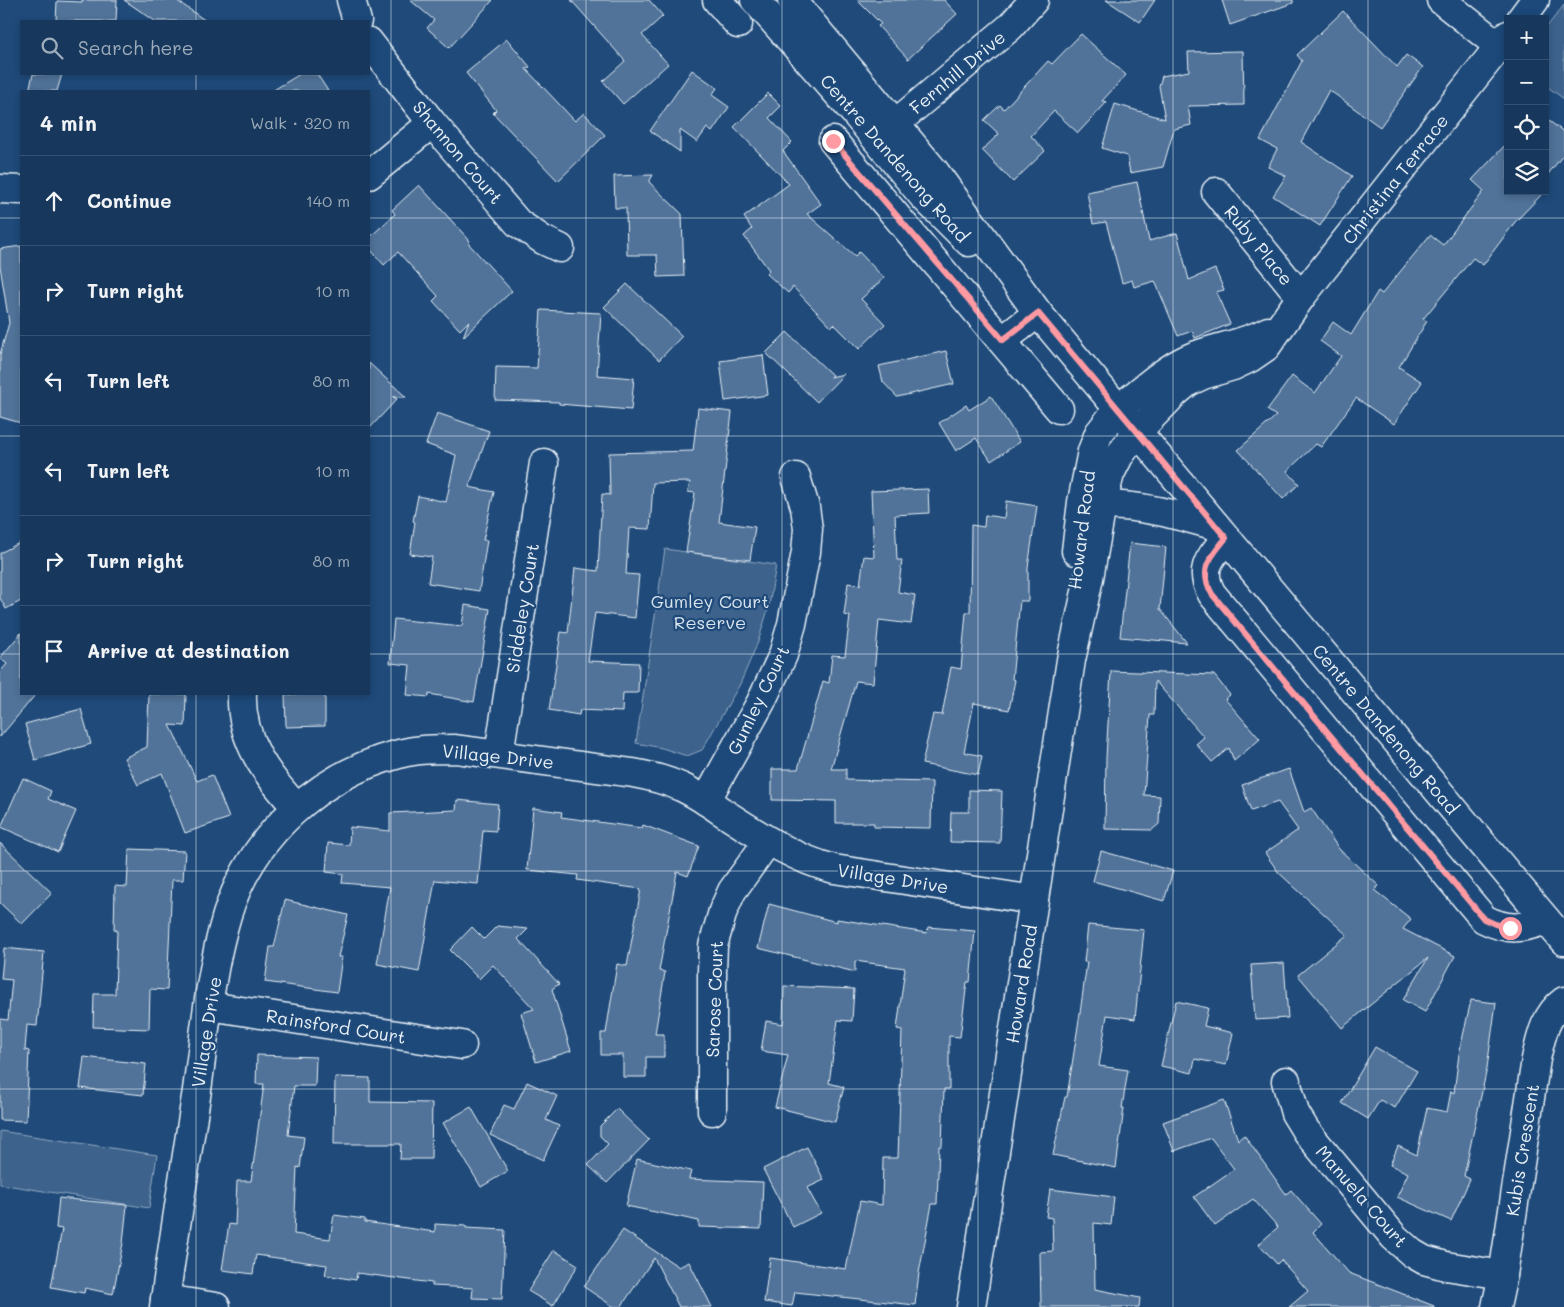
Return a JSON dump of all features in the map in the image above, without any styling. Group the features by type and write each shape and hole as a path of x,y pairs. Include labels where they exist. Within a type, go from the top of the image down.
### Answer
{"street":[{"path":"351,0 357,20"},
{"path":"717,0 738,24"},
{"name":"Centre Dandenong Road","path":"756,0 886,132"},
{"name":"Centre Dandenong Road","path":"792,0 886,132 923,196 1038,313 1564,941"},
{"name":"Fernhill Drive","path":"886,132 1010,27 1034,0"},
{"path":"1440,0 1504,41"},
{"path":"1524,15 1535,0"},
{"name":"Christina Terrace","path":"1137,432 1188,382 1250,358 1266,347 1301,297 1504,41"},
{"name":"Shannon Court","path":"370,43 432,123 518,222 536,236 560,248"},
{"path":"370,174 432,123"},
{"name":"Centre Dandenong Road","path":"833,141 1003,340 1059,409"},
{"path":"0,189 20,190"},
{"name":"Ruby Place","path":"1216,192 1301,297"},
{"path":"1003,340 1038,313"},
{"name":"Christina Terrace","path":"1118,409 1173,367 1203,353 1257,337 1282,322"},
{"name":"Howard Road","path":"1070,660 1072,576 1082,502 1092,451 1099,433 1118,409"},
{"name":"Howard Road","path":"971,1307 1070,660 1110,474 1119,456 1137,432"},
{"name":"Siddeley Court","path":"499,754 544,463"},
{"name":"Gumley Court","path":"706,801 761,702 783,654 792,624 806,552 808,529 805,507 796,477"},
{"path":"1102,505 1126,505 1156,509 1221,532 1209,559 1206,572 1206,583 1212,594 1484,919 1510,928 1524,928 1546,920"},
{"path":"242,695 245,722 250,742 272,781 297,808"},
{"name":"Village Drive","path":"164,1303 209,1006 219,947 228,913 246,872 265,841 283,821 331,781 361,767 399,754 429,749 455,749 633,772 682,787 768,841 794,856 815,864 834,869 1034,900"},
{"name":"Sarose Court","path":"712,1111 713,946 723,911 732,891 768,841"},
{"name":"Kubis Crescent","path":"1496,1307 1503,1275 1541,1036 1548,1017 1564,1001"},
{"name":"Rainsford Court","path":"209,1006 462,1045"},
{"name":"Manuela Court","path":"1286,1082 1295,1113 1306,1131 1394,1237 1412,1253 1424,1260 1446,1266 1503,1275"},
{"path":"164,1303 216,1307"}],"green space":[{"path":"1564,5 1564,99 1549,88 1549,24"},
{"name":"Gumley Court Reserve","path":"665,549 776,565 769,606 758,642 740,684 702,750 687,756 662,748 636,743"},
{"path":"0,1131 157,1155 149,1208 0,1184"}],"building":[{"path":"82,0 117,0 116,20 56,20 57,1 82,2"},
{"path":"124,0 176,0 205,20 154,20"},
{"path":"410,0 493,0 449,48 427,28 434,20"},
{"path":"571,0 649,0 663,16 642,35 668,64 623,104 603,81 625,61"},
{"path":"857,0 944,0 957,14 908,59 878,26 881,24"},
{"path":"1106,0 1155,0 1140,22"},
{"path":"1222,0 1293,0 1293,3 1230,25"},
{"path":"1343,11 1397,67 1406,55 1423,67 1380,127 1329,90 1301,142 1352,176 1320,226 1273,196 1286,176 1268,167 1277,149 1260,140 1302,61 1297,55"},
{"path":"1081,34 1126,75 1102,101 1107,102 1078,133 1054,111 1031,136 1045,151 1013,182 982,150 999,134 984,120 1000,105 1004,109 1048,61 1052,64"},
{"path":"507,39 530,67 526,69 575,121 584,113 605,135 558,181 493,113 496,110 466,73"},
{"path":"1243,51 1244,105 1188,106 1191,125 1174,129 1163,167 1130,173 1127,156 1102,148 1115,104 1165,119 1159,86 1162,76 1189,71 1188,52"},
{"path":"692,70 717,88 712,95 729,107 712,132 707,128 697,142 680,130 680,152 650,131"},
{"path":"33,75 62,75 57,90 29,90"},
{"path":"298,75 318,75 327,90 274,90"},
{"path":"768,93 781,106 769,118 792,142 783,151 821,204 807,214 855,256 859,252 884,278 861,299 885,324 859,349 834,324 831,327 793,287 788,293 766,273 769,270 744,236 752,229 744,217 789,184 734,127"},
{"path":"1549,121 1564,132 1564,154 1549,173"},
{"path":"1504,146 1504,195 1541,195 1515,222 1483,265 1473,258 1423,319 1427,321 1399,367 1422,382 1394,424 1356,398 1321,447 1316,444 1287,471 1299,484 1283,499 1238,450 1276,416 1267,410 1292,376 1315,393 1341,356 1320,341 1333,322 1351,335 1378,291 1382,294 1430,235 1443,245 1484,191 1472,180"},
{"path":"653,175 649,182 682,214 684,276 658,277 657,255 627,255 626,208 615,208 614,176"},
{"path":"1137,182 1149,241 1177,233 1189,280 1215,269 1224,290 1216,292 1230,324 1195,338 1192,331 1178,336 1155,281 1134,287 1132,280 1122,283 1106,222 1093,224 1087,192"},
{"path":"419,185 512,291 463,337 469,321 460,330 433,301 438,296 398,252 384,265 370,249 370,237 395,214 392,210"},
{"path":"20,246 20,423 0,417 0,354 9,323 0,266 0,249"},
{"path":"627,284 682,336 659,360 604,307"},
{"path":"541,310 601,313 597,375 634,378 631,410 559,404 559,402 495,400 496,367 537,368"},
{"path":"787,332 832,375 830,377 844,374 817,402 766,353"},
{"path":"946,351 954,384 897,397 883,382 879,366"},
{"path":"763,355 768,395 725,401 720,361"},
{"path":"370,364 406,397 393,397 397,399 370,428"},
{"path":"991,396 1020,442 991,461 976,438 956,451 939,423 966,405 969,410"},
{"path":"698,408 732,412 719,522 755,527 750,560 686,552 695,493 688,492 690,482 653,483 650,529 629,528 626,574 639,575 635,618 595,613 588,661 639,663 638,693 623,693 622,712 580,710 579,715 549,710 561,632 568,633 575,568 598,571 602,494 610,495 609,453 693,451"},
{"path":"437,413 489,431 469,487 494,492 483,540 487,540 479,591 428,583 432,557 410,554 415,522 413,521 418,496 446,502 456,455 426,444"},
{"path":"928,489 929,513 895,515 897,560 902,560 898,592 915,595 911,624 879,620 873,683 856,681 831,769 846,769 846,780 932,782 931,828 874,827 874,823 836,823 836,801 772,800 772,769 798,769 823,681 829,683 832,655 845,656 850,616 844,615 848,583 860,585 864,556 874,557 871,491"},
{"path":"1006,501 1037,506 1028,568 1028,601 1020,601 1012,679 1015,680 1009,710 974,703 964,752 982,756 978,775 922,764 933,714 942,715 951,667 961,669 966,612 970,612 971,525 984,527 985,515 1004,518"},
{"path":"20,543 20,602 6,609 0,598 0,553"},
{"path":"1130,543 1166,547 1160,609 1187,643 1120,637"},
{"path":"465,605 490,609 474,702 429,694 429,697 407,695 410,665 390,663 394,619 462,626"},
{"path":"20,634 20,695 35,695 0,737 0,672 7,664 0,658"},
{"path":"1111,671 1214,675 1230,695 1225,699 1260,739 1234,761 1229,748 1212,762 1196,744 1204,737 1155,681 1154,715 1150,715 1144,795 1160,796 1159,824 1152,830 1105,829 1106,758"},
{"path":"149,695 186,695 185,726 170,725 197,781 212,775 229,818 185,833 162,773 138,785 124,758 147,747"},
{"path":"285,695 325,695 325,726 286,727"},
{"path":"81,709 91,744 35,760 25,724"},
{"path":"1289,769 1304,812 1311,808 1339,849 1379,886 1374,890 1411,919 1403,929 1455,956 1425,1012 1403,1000 1428,958 1342,1028 1298,975 1347,935 1279,873 1265,853 1298,830 1278,802 1251,811 1242,785"},
{"path":"23,778 51,791 48,799 76,811 58,852 1,827"},
{"path":"969,790 1002,791 1000,843 950,842 951,812 969,812"},
{"path":"457,800 498,804 496,831 483,830 478,884 435,880 419,972 377,964 390,887 342,883 343,874 326,872 328,843 349,845 350,827 390,831 390,813 456,810"},
{"path":"533,808 562,812 561,817 642,828 643,825 699,846 688,876 677,872 659,971 665,972 655,1034 664,1034 664,1057 646,1057 646,1077 623,1077 623,1055 601,1055 601,1033 606,1033 617,964 627,966 641,889 577,880 578,875 527,870"},
{"path":"0,843 52,893 22,924 0,903"},
{"path":"129,849 185,851 183,880 172,880 167,990 150,989 149,1029 93,1027 94,994 115,994 117,930 114,930 115,886 127,887"},
{"path":"1101,851 1173,871 1164,901 1093,881"},
{"path":"285,900 348,915 338,957 342,957 337,992 265,982 270,947 274,947"},
{"path":"769,904 837,922 837,919 927,933 928,927 975,931 970,982 967,982 960,1037 949,1036 949,1089 944,1089 942,1146 939,1146 937,1204 932,1204 915,1305 795,1292 792,1306 764,1302 770,1258 846,1269 860,1201 882,1205 883,1158 898,1158 902,1030 897,1029 905,968 855,961 855,972 758,948"},
{"path":"1088,925 1144,930 1135,1019 1107,1015 1099,1066 1128,1070 1116,1168 1053,1155 1065,1097 1067,1097 1080,1013 1087,962 1084,962"},
{"path":"497,926 528,929 518,939 559,984 552,989 571,1051 536,1062 521,1013 534,1009 493,965 479,979 450,950 472,927 484,939"},
{"path":"4,948 44,952 37,1026 27,1025 25,1050 29,1051 26,1121 0,1120 0,1019 8,1020 12,980 1,979"},
{"path":"1284,963 1288,1018 1255,1020 1251,965"},
{"path":"784,986 854,989 852,1021 838,1020 829,1083 844,1087 835,1122 775,1107 788,1055 761,1051 766,1021 783,1024"},
{"path":"1471,1000 1496,1003 1487,1068 1464,1176 1470,1179 1451,1221 1397,1197 1408,1173 1390,1165 1398,1146 1417,1155 1427,1108 1447,1112 1451,1091 1454,1093 1459,1054"},
{"path":"1176,1001 1208,1008 1204,1026 1233,1033 1226,1065 1195,1059 1192,1073 1161,1066"},
{"path":"1375,1047 1417,1071 1395,1108 1380,1100 1368,1119 1342,1103"},
{"path":"257,1055 316,1057 315,1086 294,1086 288,1135 304,1137 300,1168 297,1167 294,1234 330,1239 334,1215 365,1219 365,1222 435,1232 435,1224 505,1230 502,1299 472,1298 473,1288 432,1286 432,1283 357,1273 356,1280 325,1275 327,1265 256,1255 253,1274 222,1270 229,1224 235,1225 237,1181 251,1181 264,1084 256,1084"},
{"path":"84,1057 146,1064 143,1095 80,1088"},
{"path":"335,1077 370,1078 370,1102 432,1103 431,1159 400,1159 401,1144 334,1144"},
{"path":"527,1082 557,1096 546,1120 559,1126 543,1160 490,1135 504,1105 514,1109"},
{"path":"1224,1100 1238,1140 1244,1135 1286,1194 1291,1190 1321,1224 1313,1232 1349,1273 1434,1307 1289,1307 1308,1291 1281,1260 1277,1264 1259,1244 1278,1227 1253,1199 1215,1226 1194,1197 1234,1169 1211,1138 1174,1151 1163,1122"},
{"path":"471,1107 508,1171 481,1187 443,1123"},
{"path":"617,1109 649,1140 607,1183 588,1165 608,1144 600,1136 600,1126"},
{"path":"807,1147 824,1180 807,1188 821,1213 793,1227 763,1169"},
{"path":"637,1159 691,1171 689,1179 763,1182 761,1229 699,1227 699,1221 626,1206"},
{"path":"1050,1189 1114,1197 1111,1225 1094,1223 1095,1289 1140,1298 1139,1307 1041,1307 1040,1252 1053,1251 1052,1218 1046,1217"},
{"path":"59,1198 127,1205 123,1243 113,1294 85,1288 84,1293 51,1287 62,1229 56,1228"},
{"path":"623,1230 679,1267 689,1262 712,1307 679,1307 654,1258 621,1307 614,1307 584,1287"},
{"path":"554,1250 578,1265 553,1306 528,1291"}],"route":[{"path":"833,141 1003,340 1038,313 1226,538 1209,559 1206,583 1212,594 1484,919 1510,928"}]}
